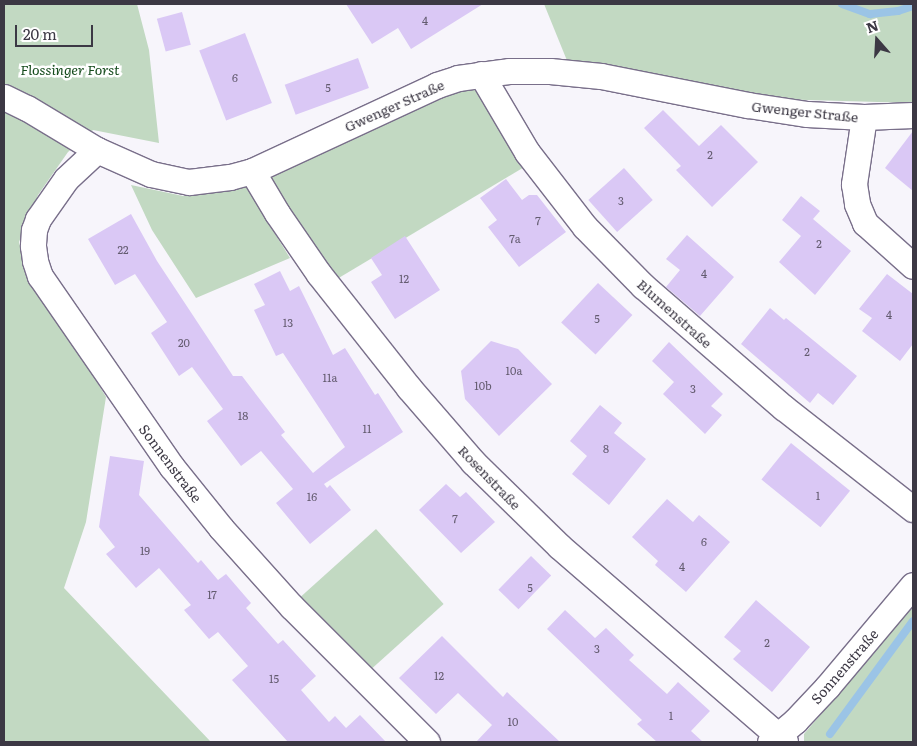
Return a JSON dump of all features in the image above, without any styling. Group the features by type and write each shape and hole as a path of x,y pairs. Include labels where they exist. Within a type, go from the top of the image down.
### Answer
{"street":[{"name":"Gwenger Straße","path":"4,97 27,108 97,150 151,174 172,180 189,182 207,181 252,170 418,92 458,78 509,71 550,71 601,76 748,105 807,114 864,117 913,115"},
{"name":"Blumenstraße","path":"482,74 527,152 585,227 643,286 784,408 913,509"},
{"path":"864,117 854,184 857,204 865,223 913,266"},
{"name":"Sonnenstraße","path":"97,150 66,179 38,219 34,230 33,246 40,276 172,467 221,528 292,607 427,742"},
{"name":"Rosenstraße","path":"252,170 277,213 319,274 409,388 473,462 559,546 778,740"},
{"name":"Sonnenstraße","path":"778,740 827,687 913,585"}],"green space":[{"name":"Flossinger Forst","path":"4,4 137,4 149,50 159,143 93,130 68,152 38,195 19,242 24,260 106,397 86,522 64,588 211,742 4,742"},
{"path":"544,4 913,4 913,103 773,99 568,63"},
{"path":"469,87 476,89 526,166 337,279 303,235 267,174 393,112"},
{"path":"243,182 290,258 196,298 152,230 131,185 183,196 209,192"},
{"path":"376,529 444,604 368,672 300,597"},
{"path":"913,606 913,742 804,742 804,734"}],"building":[{"path":"346,4 483,4 411,49 398,28 372,44"},
{"path":"182,12 191,45 166,52 157,19"},
{"path":"245,33 272,103 226,121 199,51"},
{"path":"358,58 369,88 296,115 285,85"},
{"path":"663,110 699,146 721,125 758,162 712,207 676,170 681,166 644,128"},
{"path":"913,131 913,191 885,168"},
{"path":"624,168 653,200 617,232 588,200"},
{"path":"506,179 522,200 529,195 537,195 566,232 519,267 488,227 497,220 480,198"},
{"path":"801,196 820,211 813,219 851,251 815,295 779,262 801,236 782,220"},
{"path":"131,214 157,261 233,376 242,376 285,432 281,435 313,473 345,447 283,353 276,356 254,310 265,305 254,284 280,271 290,291 299,286 333,355 345,348 375,395 378,393 403,432 324,484 327,488 330,485 351,510 310,544 276,503 293,489 261,451 241,466 207,421 223,409 192,367 179,376 151,333 167,322 135,274 115,285 88,239"},
{"path":"687,235 734,277 700,316 666,287 680,270 666,259"},
{"path":"405,236 440,290 395,319 371,282 382,275 371,258"},
{"path":"887,274 913,294 913,344 900,361 862,331 872,318 859,309"},
{"path":"598,283 632,315 596,355 561,322"},
{"path":"770,308 784,320 786,318 857,376 833,405 818,393 810,403 741,344"},
{"path":"491,341 518,349 552,384 499,436 465,399 461,371"},
{"path":"669,342 723,394 711,406 722,415 705,434 663,394 674,382 652,361"},
{"path":"600,405 622,423 614,433 646,459 609,505 572,474 587,456 570,441"},
{"path":"791,443 850,491 820,527 761,480"},
{"path":"110,456 144,461 139,495 198,563 201,560 218,580 226,574 251,603 246,608 278,644 283,640 316,676 301,690 329,722 335,716 346,728 360,715 386,742 288,742 232,680 248,666 218,632 209,639 184,610 191,605 159,568 136,588 106,554 115,547 99,527"},
{"path":"446,484 460,497 466,492 495,522 461,553 419,510"},
{"path":"667,499 693,522 699,515 730,542 686,592 655,565 658,561 632,537"},
{"path":"531,556 551,575 518,609 498,590"},
{"path":"756,600 810,647 772,692 733,659 741,651 724,637"},
{"path":"565,610 595,638 606,628 634,655 629,660 667,694 678,682 710,711 691,731 703,742 657,742 637,724 642,720 547,629"},
{"path":"442,636 503,697 507,692 560,742 476,742 492,725 458,693 436,714 399,678"}],"waterway":[{"path":"842,4 870,14 898,11 913,6"},
{"path":"830,734 913,621"}]}
